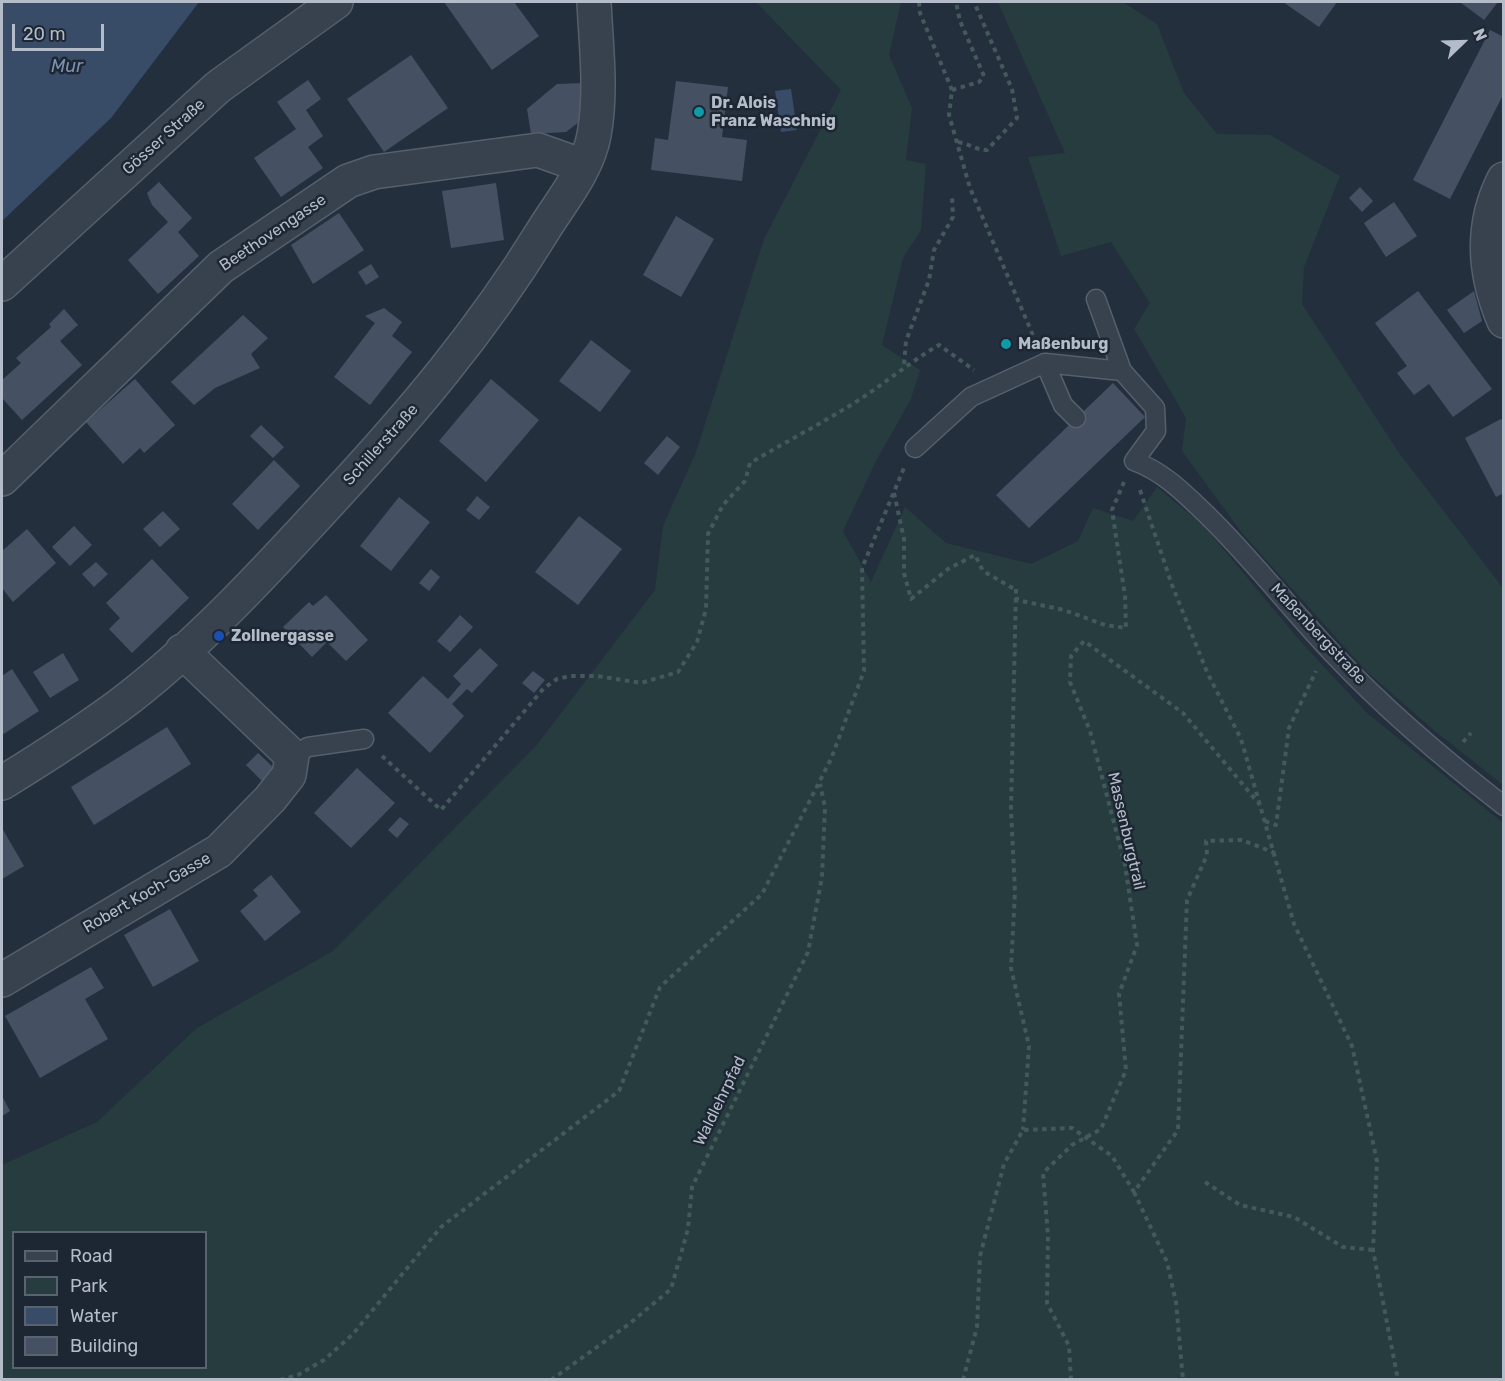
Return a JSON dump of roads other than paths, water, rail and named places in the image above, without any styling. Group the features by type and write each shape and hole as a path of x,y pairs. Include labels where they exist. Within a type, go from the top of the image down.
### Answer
{"street":[{"name":"Gösser Straße","path":"2,284 218,87 336,2"},
{"name":"Schillerstraße","path":"2,783 119,706 183,651 296,539 402,424 511,282 583,166 594,136 598,82 594,2"},
{"name":"Beethovengasse","path":"2,479 221,267 348,181 374,172 538,150 583,166"},
{"path":"1503,180 1493,200 1486,230 1490,281 1503,321"},
{"path":"183,651 292,756"},
{"name":"Robert Koch-Gasse","path":"2,980 219,851 270,799 289,775 292,756"}],"lane":[{"path":"915,448 971,397 1045,363 1122,371 1096,299"},
{"path":"1045,363 1063,405 1076,418"},
{"name":"Maßenbergstraße","path":"1122,371 1155,408 1156,431 1132,463 1154,468 1189,497 1226,534 1336,657 1406,725 1503,806"},
{"path":"292,756 308,747 363,739"}],"water":[{"name":"Mur","path":"2,2 199,2 111,118 2,221"},
{"path":"791,89 797,130 781,132 775,91"}],"place":[{"name":"Dr. Alois Franz Waschnig","path":"699,112"},
{"name":"Maßenburg","path":"1006,344"},
{"name":"Zollnergasse","path":"219,636"}]}
